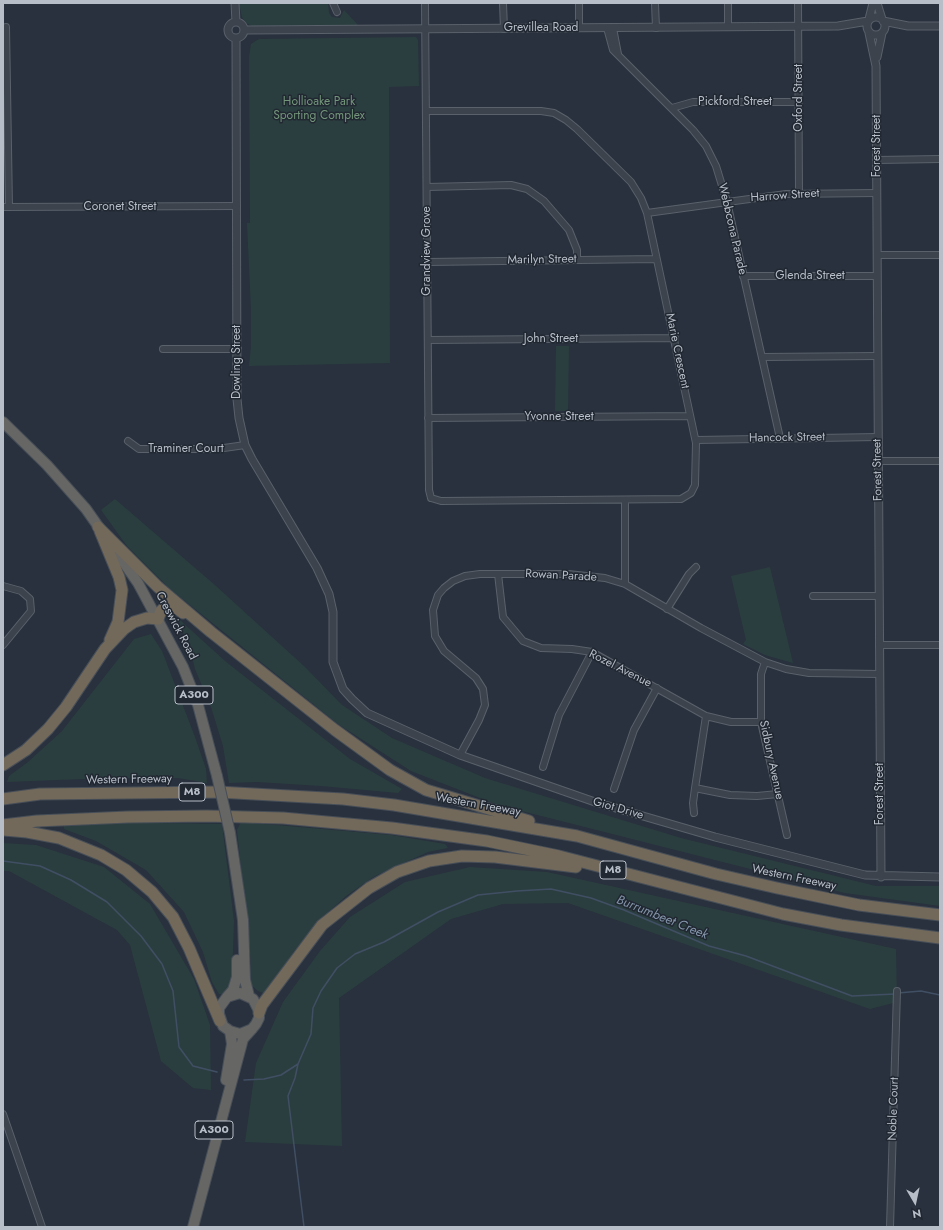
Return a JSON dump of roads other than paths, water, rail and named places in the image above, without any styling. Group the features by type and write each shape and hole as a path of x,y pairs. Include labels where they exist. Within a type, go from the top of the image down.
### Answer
{"highway":[{"name":"Creswick Road","path":"3,422 47,465 86,509 138,583 183,667 198,705 217,776 230,833 243,920 245,980 249,996"},
{"path":"98,527 158,587 211,632 322,721 390,770 426,790 577,836"},
{"path":"3,765 26,750 48,729 66,707 105,649 118,622 122,590 119,577 98,527"},
{"path":"105,649 124,629 134,622 147,618 158,619 163,609 170,606 175,607 211,632"},
{"name":"Western Freeway","path":"3,799 40,794 218,792 344,799 463,816 577,836 716,874 777,888 859,905 940,915"},
{"name":"M8","path":"3,825 37,821 128,817 283,818 392,828 486,842 559,856 783,914 869,929 940,938"},
{"path":"3,830 27,832 59,838 101,855 126,870 147,888 173,917 189,948 223,1026 230,1031 240,1034 252,1029"},
{"path":"259,1013 262,1005 322,925 369,888 397,872 429,861 462,856 495,857 630,874"},
{"name":"Creswick Road","path":"227,997 233,990 237,977 238,886"},
{"path":"227,997 240,993 249,996"},
{"name":"A300","path":"193,1227 243,1039 256,1024 259,1013 257,1004 249,996"},
{"name":"A300","path":"220,1021 219,1008 227,997"},
{"name":"A300","path":"188,1227 224,1092 232,1044 230,1031"}],"street":[{"path":"235,3 236,22"},
{"path":"333,3 336,12"},
{"name":"Grandview Grove","path":"425,3 427,111 428,418 429,490 431,498"},
{"path":"503,3 504,28"},
{"path":"579,3 579,28"},
{"path":"655,3 656,28"},
{"path":"728,3 728,27"},
{"name":"Oxford Street","path":"798,3 799,194"},
{"path":"873,3 866,28 869,32 876,64"},
{"path":"876,64 885,25 877,3"},
{"name":"Grevillea Road","path":"245,30 798,27 838,26 876,17 908,26"},
{"path":"236,22 241,24 245,30 242,37 236,39 230,36 228,31 231,24 236,22"},
{"name":"Grevillea Road","path":"838,26 869,32 875,36 883,32 908,26 940,26"},
{"path":"6,27 6,207"},
{"name":"Webbcona Parade","path":"610,28 619,56 694,130 710,153 722,181 780,438"},
{"name":"Dowling Street","path":"236,39 237,399 239,418 245,445 262,478 317,568 329,594 333,612 333,662"},
{"name":"Forest Street","path":"876,64 881,877"},
{"name":"Pickford Street","path":"672,108 693,102 798,102"},
{"name":"Marie Crescent","path":"427,111 541,111 554,113 577,129 631,182 641,198 647,213 696,440 696,482 694,489 690,495 676,500 441,501 431,498"},
{"path":"877,160 940,159"},
{"path":"427,187 511,185 527,189 544,201 569,230 577,250 577,260"},
{"name":"Harrow Street","path":"647,213 799,194 877,193"},
{"name":"Coronet Street","path":"6,207 236,206"},
{"path":"877,255 940,256"},
{"name":"Marilyn Street","path":"428,262 656,259"},
{"name":"Glenda Street","path":"743,276 877,276"},
{"name":"John Street","path":"428,340 675,338"},
{"path":"163,349 238,349"},
{"path":"762,357 877,356"},
{"name":"Yvonne Street","path":"428,418 690,416"},
{"name":"Hancock Street","path":"696,440 878,437"},
{"name":"Traminer Court","path":"128,441 138,449 217,449 245,445"},
{"path":"878,461 940,461"},
{"path":"426,503 431,498"},
{"path":"625,500 625,584"},
{"path":"666,609 689,574 696,567"},
{"name":"Rowan Parade","path":"460,755 479,720 485,705 483,689 476,678 444,651 435,636 433,610 438,596 444,588 454,581 480,574 568,574 605,578 625,584 666,609 766,662 786,669 810,673 880,674"},
{"name":"Rozel Avenue","path":"498,574 503,617 523,641 542,648 572,649 592,652 706,716 731,722 761,722"},
{"path":"3,586 21,590 30,599 31,611 3,645"},
{"path":"812,596 879,596"},
{"path":"879,645 940,645"},
{"path":"542,767 559,715 592,652"},
{"name":"Giot Drive","path":"333,662 343,689 367,713 460,755 618,809 715,837 845,870 881,877 940,877"},
{"name":"Sidbury Avenue","path":"766,662 761,674 761,722 787,835"},
{"path":"614,790 634,730 657,688"},
{"path":"694,813 693,804 706,716"},
{"path":"696,788 730,795 757,796 778,794"},
{"name":"Noble Court","path":"890,1227 897,991"},
{"path":"3,1114 42,1227"}],"waterway":[{"name":"Burrumbeet Creek","path":"3,861 40,866 71,880 107,902 141,936 162,964 173,991 179,1047 193,1066 217,1072"},
{"name":"Burrumbeet Creek","path":"244,1080 264,1079 281,1075 298,1064 311,1034 313,1008 321,991 337,968 355,954 384,942 438,912 478,895 551,889 591,898 624,910 709,946 746,956 852,996 895,994"},
{"name":"Burrumbeet Creek","path":"898,993 921,991 940,995"},
{"path":"298,1064 295,1078 288,1096 304,1227"}],"park label":[{"name":"Hollioake Park Sporting Complex","path":"319,109"}]}
